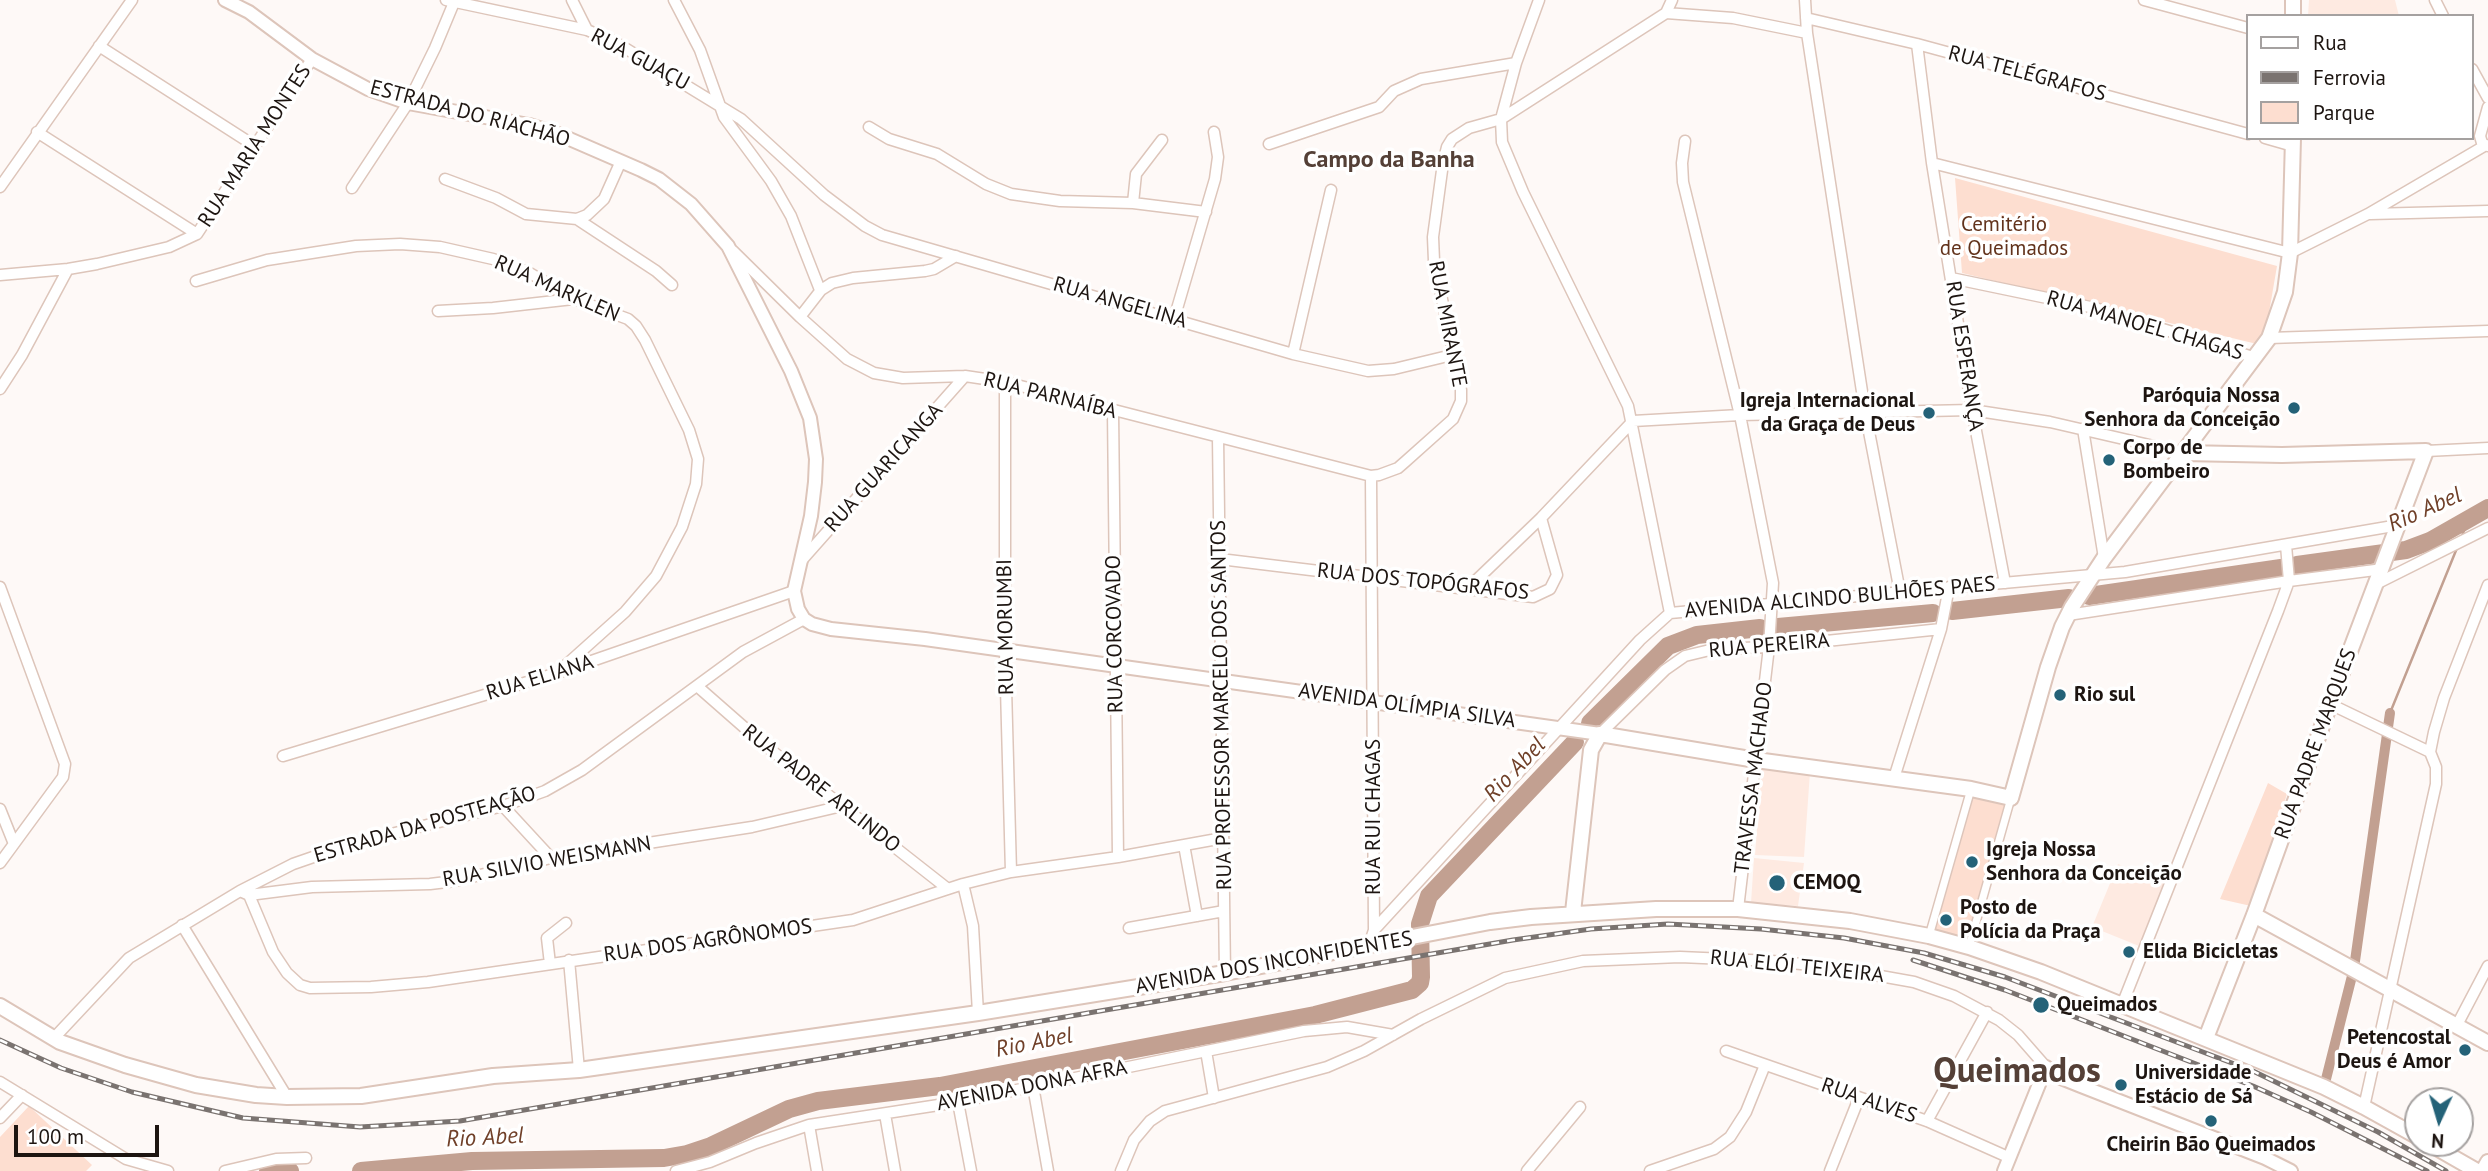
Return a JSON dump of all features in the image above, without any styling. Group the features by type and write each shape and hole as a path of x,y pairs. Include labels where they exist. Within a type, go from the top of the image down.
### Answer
{"main road":[{"path":"2011,797 2048,667 2070,611 2105,558 2269,338 2285,292 2290,253 2292,142"},
{"path":"2184,453 2283,455 2426,450"},
{"name":"RUA PADRE MARQUES","path":"2206,1038 2426,450"},
{"name":"AVENIDA OLÍMPIA SILVA","path":"1596,733 1756,760 2011,797"},
{"name":"RUA PEREIRA","path":"1573,912 1591,752 1596,733"},
{"name":"AVENIDA DOS INCONFIDENTES","path":"54,1038 125,1065 196,1085 256,1096 361,1096 493,1076 579,1070 978,1013 1225,974 1490,922 1573,912 1738,909 1837,919 1929,936 1969,947 2041,972 2206,1038 2364,1107 2404,1129"},
{"path":"2254,915 2488,1042"},
{"path":"0,1006 54,1038"},
{"path":"2452,1157 2477,1171"},
{"path":"2483,1171 2488,1162"}],"street":[{"path":"0,187 132,0"},
{"name":"ESTRADA DO RIACHÃO","path":"225,0 249,12 312,59 351,82 408,103 529,125 558,134 659,179 691,204 728,246 790,370 810,418 816,459 815,482 811,516 794,591"},
{"path":"572,0 587,30"},
{"path":"674,0 700,50 724,117 771,181 791,216 820,290"},
{"path":"1539,0 1516,63 1501,119 1502,142 1512,170 1623,393 1633,421 1670,613"},
{"path":"1672,0 1666,13 1733,18 1807,33"},
{"path":"1805,0 1807,33 1865,411 1900,592"},
{"path":"2144,0 2246,27"},
{"path":"352,188 408,103 435,48 451,1"},
{"name":"RUA GUAÇU","path":"451,1 587,30 615,42 741,119 805,178"},
{"name":"RUA MIRANTE","path":"1371,476 1398,468 1459,410 1461,390 1434,261 1433,237 1449,143 1459,133 1501,119 1666,13"},
{"name":"RUA TELÉGRAFOS","path":"1806,18 1917,44 2246,133"},
{"name":"RUA ESPERANÇA","path":"1917,44 1932,163 1972,410 2005,583"},
{"path":"99,46 255,146"},
{"name":"RUA MARIA MONTES","path":"197,234 312,59"},
{"path":"1269,144 1379,107 1394,91 1421,79 1516,63"},
{"path":"2474,73 2488,98"},
{"path":"1932,163 2290,253 2325,238 2487,146 2482,143 2480,136 2488,107"},
{"path":"869,127 888,139 937,154 986,184 1010,194 1060,201 1133,203 1206,212"},
{"path":"37,132 197,234"},
{"path":"1174,319 1217,167 1214,132"},
{"path":"1133,203 1136,174 1162,140"},
{"name":"TRAVESSA MACHADO","path":"1685,141 1683,182 1740,415 1773,583 1769,643 1738,909"},
{"path":"577,219 587,215 604,198 621,161"},
{"name":"RUA ANGELINA","path":"805,178 874,231 1293,354 1375,372 1452,355"},
{"path":"445,179 496,198 526,214 577,219 635,256 672,285"},
{"path":"2412,189 2410,204 2414,213"},
{"path":"1293,354 1331,190"},
{"path":"2368,214 2488,211"},
{"path":"0,275 68,269 169,247 197,234"},
{"name":"RUA MARKLEN","path":"196,281 267,260 356,246 400,244 440,247 493,259 528,272 574,299 628,319 641,333 689,430 698,459 696,484 682,527 656,576 625,612 557,673"},
{"name":"RUA PARNAÍBA","path":"728,246 847,359 874,373 903,378 965,376 1005,382 1371,476"},
{"path":"800,317 820,290 841,280 934,269 956,256"},
{"path":"0,389 22,355 68,269"},
{"name":"RUA MANOEL CHAGAS","path":"1951,278 2095,308 2256,358"},
{"path":"438,310 494,308 574,299"},
{"path":"2269,338 2488,331"},
{"name":"RUA GUARICANGA","path":"802,560 965,376"},
{"name":"RUA MORUMBI","path":"1005,382 1005,651 1011,872"},
{"path":"1467,589 1541,519 1633,421 1740,415 1972,410 2083,429 2184,453"},
{"name":"RUA CORCOVADO","path":"1114,411 1118,857"},
{"path":"2083,429 2105,558"},
{"name":"RUA PROFESSOR MARCELO DOS SANTOS","path":"1218,437 1225,974"},
{"path":"2426,450 2488,448"},
{"name":"RUA RUI CHAGAS","path":"1368,947 1374,930 1371,476"},
{"name":"RUA DOS TOPÓGRAFOS","path":"1220,559 1533,597 1550,589 1557,575 1541,519"},
{"path":"2070,611 2289,578 2382,572 2448,548 2488,528"},
{"name":"AVENIDA ALCINDO BULHÕES PAES","path":"1374,930 1566,729 1640,640 1670,613 1900,592 1948,592 2005,583 2089,581 2125,572 2287,549 2397,529"},
{"path":"2122,1005 2289,578 2287,549"},
{"path":"2364,1107 2436,784 2436,767 2430,752 2444,698 2488,585"},
{"path":"0,587 65,764 63,777 0,863"},
{"path":"794,591 796,603 804,619"},
{"name":"RUA ELIANA","path":"283,756 557,673 794,591"},
{"path":"1894,778 1941,626 1948,592"},
{"name":"AVENIDA OLÍMPIA SILVA","path":"804,619 821,627 1596,733"},
{"name":"ESTRADA DA POSTEAÇÃO","path":"54,1038 129,958 182,925 245,893 293,864 383,836 503,806 545,791 573,776 743,652 804,619"},
{"name":"RUA PEREIRA","path":"1596,733 1665,670 1685,656 1714,649 1941,626"},
{"name":"RUA PADRE ARLINDO","path":"697,686 762,743 948,889"},
{"path":"2330,704 2430,752"},
{"path":"1929,936 1970,789"},
{"path":"1969,947 2011,797"},
{"path":"503,806 551,858"},
{"name":"RUA SILVIO WEISMANN","path":"245,893 305,887 455,881 551,858 752,827 842,806"},
{"path":"0,809 14,844"},
{"name":"RUA DOS AGRÔNOMOS","path":"245,893 273,952 294,980 310,988 371,987 428,982 853,920 963,884 1011,872 1118,857 1223,838"},
{"path":"1184,845 1196,916"},
{"path":"963,884 974,934 978,1013"},
{"path":"1129,928 1224,911"},
{"path":"550,964 547,938 566,923"},
{"path":"182,925 287,1097"},
{"name":"RUA ELÓI TEIXEIRA","path":"1121,1171 1134,1140 1157,1116 1173,1108 1328,1067 1505,978 1559,965 1641,958 1772,961 1856,971 1936,988 1987,1012 2018,1035 2046,1068 2081,1086 2291,1171"},
{"path":"569,960 579,1070"},
{"path":"2457,1025 2488,966"},
{"path":"1927,1121 1987,1012"},
{"name":"AVENIDA DONA AFRA","path":"676,1171 710,1162 809,1125 958,1102 1330,1027 1347,1027 1394,1035"},
{"path":"1206,1051 1214,1098"},
{"name":"RUA ALVES","path":"1726,1051 1927,1121 2008,1157"},
{"path":"1650,1171 1714,1149 1730,1137 1746,1111 1765,1065"},
{"path":"2004,1171 2046,1068"},
{"path":"0,1082 126,1159 168,1171"},
{"path":"1033,1086 1048,1171"},
{"path":"0,1118 22,1095"},
{"path":"1830,1171 1859,1098"},
{"path":"958,1102 971,1171"},
{"path":"1527,1171 1580,1107"},
{"path":"885,1114 895,1171"},
{"path":"809,1125 817,1171"},
{"path":"225,1171 276,1159 306,1158"}],"shaded area":[{"path":"2309,0 2395,0 2398,14 2308,14"},
{"path":"1762,767 1810,772 1804,857 1755,855"},
{"name":"CEMOQ","path":"1754,858 1804,863 1798,906 1751,903"},
{"path":"2118,864 2165,883 2139,946 2092,927"}],"green space":[{"name":"Cemitério de Queimados","path":"1955,178 2277,266 2266,330 2257,344 1962,273"},
{"path":"2268,783 2287,794 2251,906 2220,899"},
{"path":"1971,789 2011,798 1969,947 1929,936"},
{"path":"29,1106 92,1165 86,1171 0,1171 0,1137"}],"waterway":[{"name":"Rio Abel","path":"2297,565 2406,550 2430,541 2488,508"},
{"path":"2461,538 2469,519"},
{"path":"2390,713 2457,548"},
{"name":"Rio Abel","path":"2089,596 2281,568"},
{"name":"Rio Abel","path":"1952,611 2069,598"},
{"name":"Rio Abel","path":"1778,627 1933,613"},
{"name":"Rio Abel","path":"1590,723 1668,646 1697,635 1760,628"},
{"path":"2324,1087 2354,968 2390,713"},
{"name":"Rio Abel","path":"361,1171 472,1161 664,1158 711,1146 789,1109 818,1101 940,1086 1315,1015 1412,990 1420,983 1420,924 1429,896 1575,742"},
{"name":"Rio Abel","path":"268,1171 280,1168 290,1171"}],"railway":[{"path":"0,1040 61,1068 132,1092 243,1118 360,1127 460,1121 1513,940 1591,929 1668,924 1761,929 1844,938 1924,953 2005,977 2253,1071 2378,1132 2446,1171"},
{"path":"1913,960 2005,990 2253,1086 2427,1171"}],"place":[{"name":"Paróquia Nossa Senhora da Conceição","path":"2294,408"},
{"name":"Igreja Internacional da Graça de Deus","path":"1929,413"},
{"name":"Corpo de Bombeiro","path":"2109,460"},
{"name":"Rio sul","path":"2060,695"},
{"name":"Igreja Nossa Senhora da Conceição","path":"1972,862"},
{"name":"CEMOQ","path":"1777,883"},
{"name":"Posto de Polícia da Praça","path":"1946,920"},
{"name":"Elida Bicicletas","path":"2129,952"},
{"name":"Queimados","path":"2041,1005"},
{"name":"Petencostal Deus é Amor","path":"2465,1050"},
{"name":"Universidade Estácio de Sá","path":"2121,1085"},
{"name":"Cheirin Bão Queimados","path":"2211,1121"}],"district":[{"name":"Campo da Banha","path":"1389,160"},
{"name":"Queimados","path":"2017,1072"}]}
